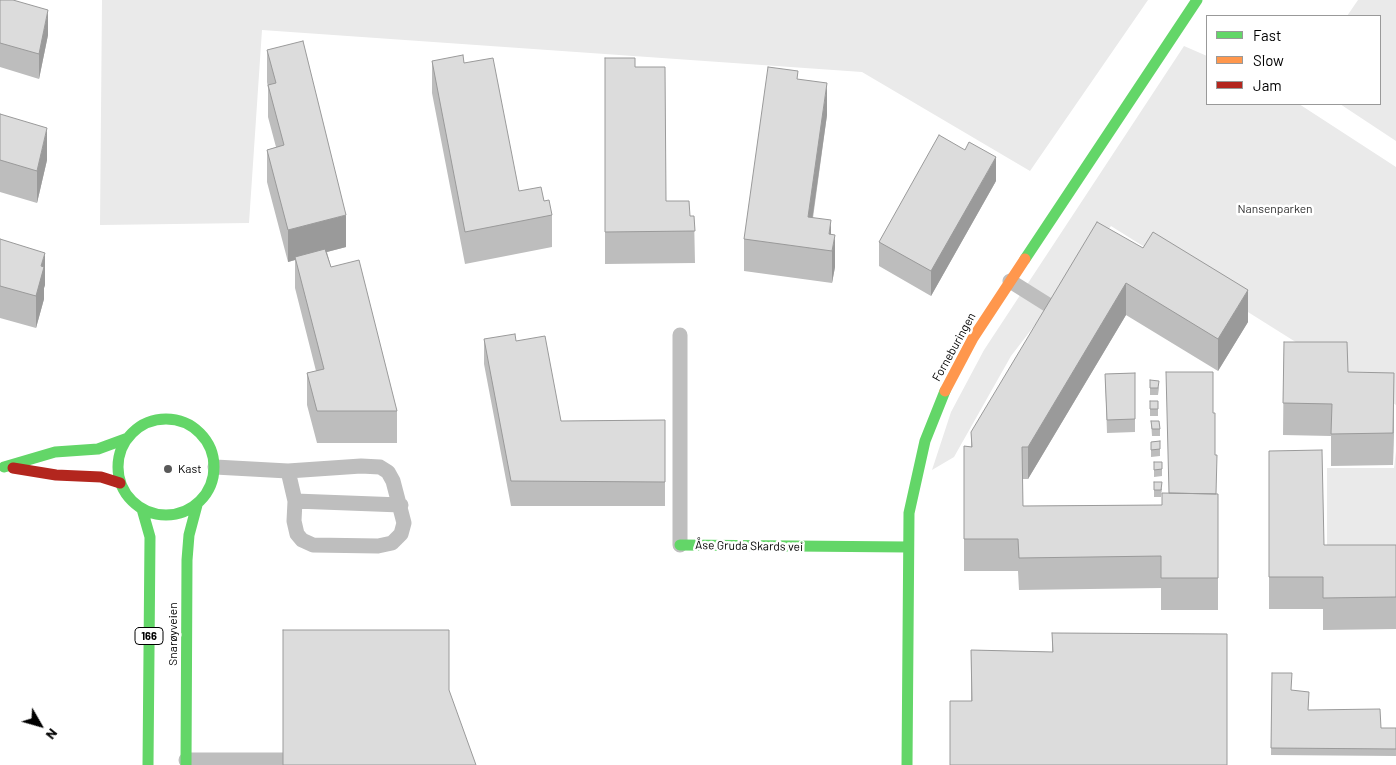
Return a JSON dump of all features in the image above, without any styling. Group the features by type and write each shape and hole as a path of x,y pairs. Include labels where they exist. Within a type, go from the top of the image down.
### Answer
{"street":[{"name":"Forneburingen","path":"907,765 907,547 909,513 926,441 938,408 973,338 1197,0"},
{"path":"2,467 56,475 101,477 120,483 118,464 123,446 128,438 144,424 165,419 187,423 204,436 210,446 215,467 206,498 197,505 176,515 158,515 142,509"},
{"path":"2,467 55,452 98,448 128,438"},
{"name":"166","path":"120,483 132,502 142,509"},
{"name":"Snarøyveien","path":"186,763 187,560 189,535 197,505"},
{"name":"Snarøyveien","path":"142,509 150,537 148,765"},
{"name":"Åse Gruda Skards vei","path":"680,545 907,547"}],"lane":[{"path":"1010,281 1061,313"},
{"name":"Åse Gruda Skards vei","path":"680,335 680,545"},
{"path":"215,467 288,471 361,466 380,467 388,472 393,481 401,505 404,523 401,534 392,543 378,546 313,545 302,540 297,534 294,521 295,501 288,471"},
{"path":"295,501 401,505"},
{"path":"186,763 283,760"}],"green space":[{"path":"102,0 1148,0 1030,171 862,72 262,30 249,223 100,225"},
{"path":"1358,0 1396,0 1396,141 1342,105 1381,105 1381,15 1348,15"},
{"name":"Nansenparken","path":"1184,46 1206,56 1206,105 1301,105 1396,167 1396,405 1111,226 1011,356 954,457 932,470 951,412 984,350"},
{"path":"1396,451 1396,574 1327,574 1327,468 1394,468"}],"building":[{"path":"0,0 13,0 48,10 39,54 0,43"},
{"path":"303,41 346,215 288,230 267,150 284,145 268,85 276,83 267,50"},
{"path":"463,55 464,63 493,58 519,191 541,187 544,201 549,200 552,215 465,232 432,61"},
{"path":"605,58 635,58 635,67 665,67 666,201 689,201 690,216 694,216 695,231 605,232"},
{"path":"768,67 798,71 797,79 827,83 808,217 831,220 829,234 835,235 832,251 744,239"},
{"path":"0,114 47,128 37,171 0,160"},
{"path":"939,135 965,150 969,142 996,157 931,271 879,242"},
{"path":"1097,222 1143,248 1153,232 1248,290 1218,339 1126,283 1028,447 1022,447 1023,506 1162,505 1162,493 1218,494 1218,578 1161,578 1161,556 1019,558 1018,539 964,539 964,446 972,447 971,432"},
{"path":"0,239 45,253 41,266 44,267 36,296 0,286"},
{"path":"325,249 331,267 359,260 397,411 317,411 307,373 324,369 295,257"},
{"path":"515,334 516,341 545,336 561,421 665,420 665,482 511,481 484,339"},
{"path":"1284,342 1347,342 1348,372 1394,373 1393,433 1331,434 1332,404 1283,403"},
{"path":"1166,372 1213,372 1215,455 1217,455 1216,494 1169,493"},
{"path":"1135,373 1135,419 1107,420 1105,374"},
{"path":"1150,380 1159,381 1158,388 1150,388"},
{"path":"1150,401 1158,401 1158,409 1150,409"},
{"path":"1151,421 1159,421 1160,429 1152,429"},
{"path":"1160,441 1160,449 1151,450 1151,442"},
{"path":"1322,450 1324,545 1396,545 1396,597 1323,598 1323,577 1269,577 1269,451"},
{"path":"1154,462 1162,462 1162,469 1154,470"},
{"path":"1154,482 1162,482 1161,490 1154,490"},
{"path":"283,630 449,630 449,690 476,765 283,765"},
{"path":"1052,633 1227,634 1227,765 950,765 950,701 972,701 971,650 1053,652"},
{"path":"1272,673 1292,673 1291,690 1309,692 1308,710 1380,709 1381,728 1396,728 1396,749 1271,748"}],"traffic: fast":[{"path":"1025,259 1197,0"},
{"path":"907,765 909,513 925,441 945,391"},
{"path":"157,419 175,419 193,427 206,440 214,458 214,467 211,486 193,507 175,515 157,515 139,507 126,494 118,476 118,458 126,440 139,427 157,419"},
{"path":"4,467 55,452 98,449 128,438"},
{"path":"186,765 187,560 189,535 197,505"},
{"path":"142,509 150,537 148,765"},
{"path":"680,545 907,547"}],"traffic: slow":[{"path":"945,391 973,338 1025,259"}],"traffic: jam":[{"path":"13,468 56,475 101,477 120,483"}],"place":[{"name":"Kast","path":"168,469"}]}
